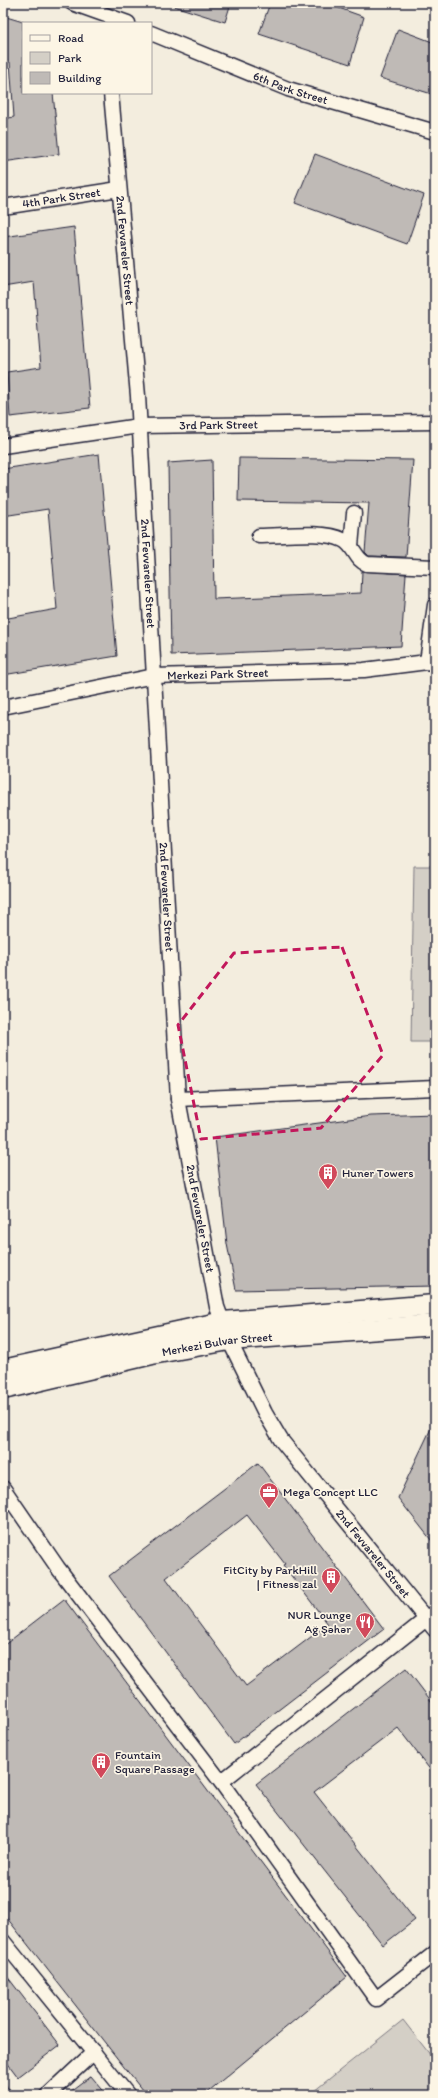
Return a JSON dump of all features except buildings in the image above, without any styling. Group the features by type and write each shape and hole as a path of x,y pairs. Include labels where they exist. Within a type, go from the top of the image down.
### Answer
{"street":[{"path":"72,3 107,19 123,22"},
{"name":"6th Park Street","path":"152,32 288,89 435,132"},
{"name":"2nd Fevvareler Street","path":"111,94 140,426 178,1099 217,1307 229,1340 265,1413 281,1440 432,1620"},
{"name":"4th Park Street","path":"3,207 119,189"},
{"name":"3rd Park Street","path":"3,446 140,426 435,422"},
{"path":"351,546 354,513"},
{"path":"259,536 322,535 343,540 351,546 358,559 367,564 435,566"},
{"path":"431,663 435,605"},
{"name":"Merkezi Park Street","path":"3,707 154,676 364,670 431,663"},
{"path":"178,1099 435,1088"},
{"name":"Merkezi Bulvar Street","path":"3,1370 223,1322 435,1305"},
{"name":"Merkezi Bulvar Street","path":"3,1389 152,1354 229,1340 435,1325"},
{"path":"3,1488 58,1568 221,1782 376,1999 435,1953"},
{"path":"221,1782 432,1620"},
{"path":"4,1943 128,2095"},
{"path":"48,2095 94,2052"}],"highlighted area":[{"path":"342,947 383,1055 321,1128 201,1139 178,1025 234,953"}],"green space":[{"path":"414,866 435,866 435,1042 411,1042"},
{"path":"403,2020 435,2061 435,2095 309,2095"}],"place":[{"name":"Huner Towers","path":"328,1190"},
{"name":"Mega Concept LLC","path":"269,1509"},
{"name":"FitCity by ParkHill | Fitness zal","path":"331,1594"},
{"name":"NUR Lounge Ağ Şəhər","path":"365,1639"},
{"name":"Fountain Square Passage","path":"101,1779"}]}
